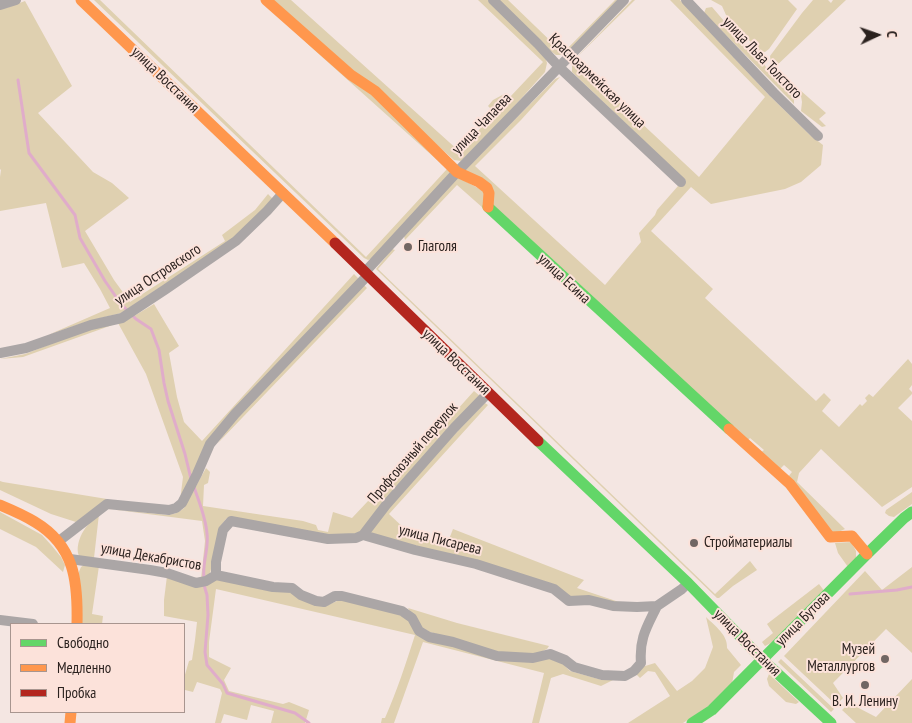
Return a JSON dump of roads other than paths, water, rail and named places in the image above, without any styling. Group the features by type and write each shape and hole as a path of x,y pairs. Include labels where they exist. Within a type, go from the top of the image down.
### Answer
{"street":[{"path":"0,5 16,0"},
{"name":"улица Восстания","path":"81,0 488,393 688,583 763,660 831,723"},
{"name":"улица Есина","path":"266,0 351,75 375,91 457,172 474,179 484,186 489,191 487,207 790,484 830,537 852,536 867,554"},
{"name":"Красноармейская улица","path":"493,0 559,67 681,182"},
{"name":"улица Чапаева","path":"59,541 107,504 169,510 176,508 182,502 197,474 210,444 229,422 457,172 624,0"},
{"name":"улица Льва Толстого","path":"686,0 774,93 818,136"},
{"name":"улица Островского","path":"0,353 26,348 91,325 122,318 236,242 283,193"},
{"name":"Профсоюзный переулок","path":"363,535 386,505 454,428 488,393"},
{"path":"0,505 40,525 59,541 70,559 75,577 78,596 77,623"},
{"name":"улица Бутова","path":"692,723 712,710 867,554 912,512"},
{"name":"улица Писарева","path":"216,576 216,562 223,530 231,521 328,540 356,538 363,535 511,575 554,589 569,602 589,600 613,606 657,606"},
{"name":"улица Декабристов","path":"70,559 166,573 196,583 216,576 273,587 292,588 301,595 316,601 324,602 335,596 342,596 402,611 412,618 419,631 429,637 453,642 497,656 533,658 550,654 566,660 574,667 602,675 625,676 634,671 641,663 640,649 643,637 657,606"},
{"path":"657,606 688,583"},
{"path":"0,620 25,623"},
{"path":"711,723 712,710"}],"waterway":[{"path":"18,80 29,153 75,215 80,238 105,281 121,304 136,319 151,329 159,350 168,401 191,479"},
{"path":"194,487 206,528 204,578"},
{"path":"204,585 207,595 208,615 205,652 207,665 223,684 227,693 295,713 309,723"},
{"path":"850,594 912,587"}],"place":[{"name":"Глаголя","path":"408,247"},
{"name":"Стройматериалы","path":"694,543"},
{"name":"Музей Металлургов","path":"885,659"},
{"name":"В. И. Ленину","path":"865,685"}]}
